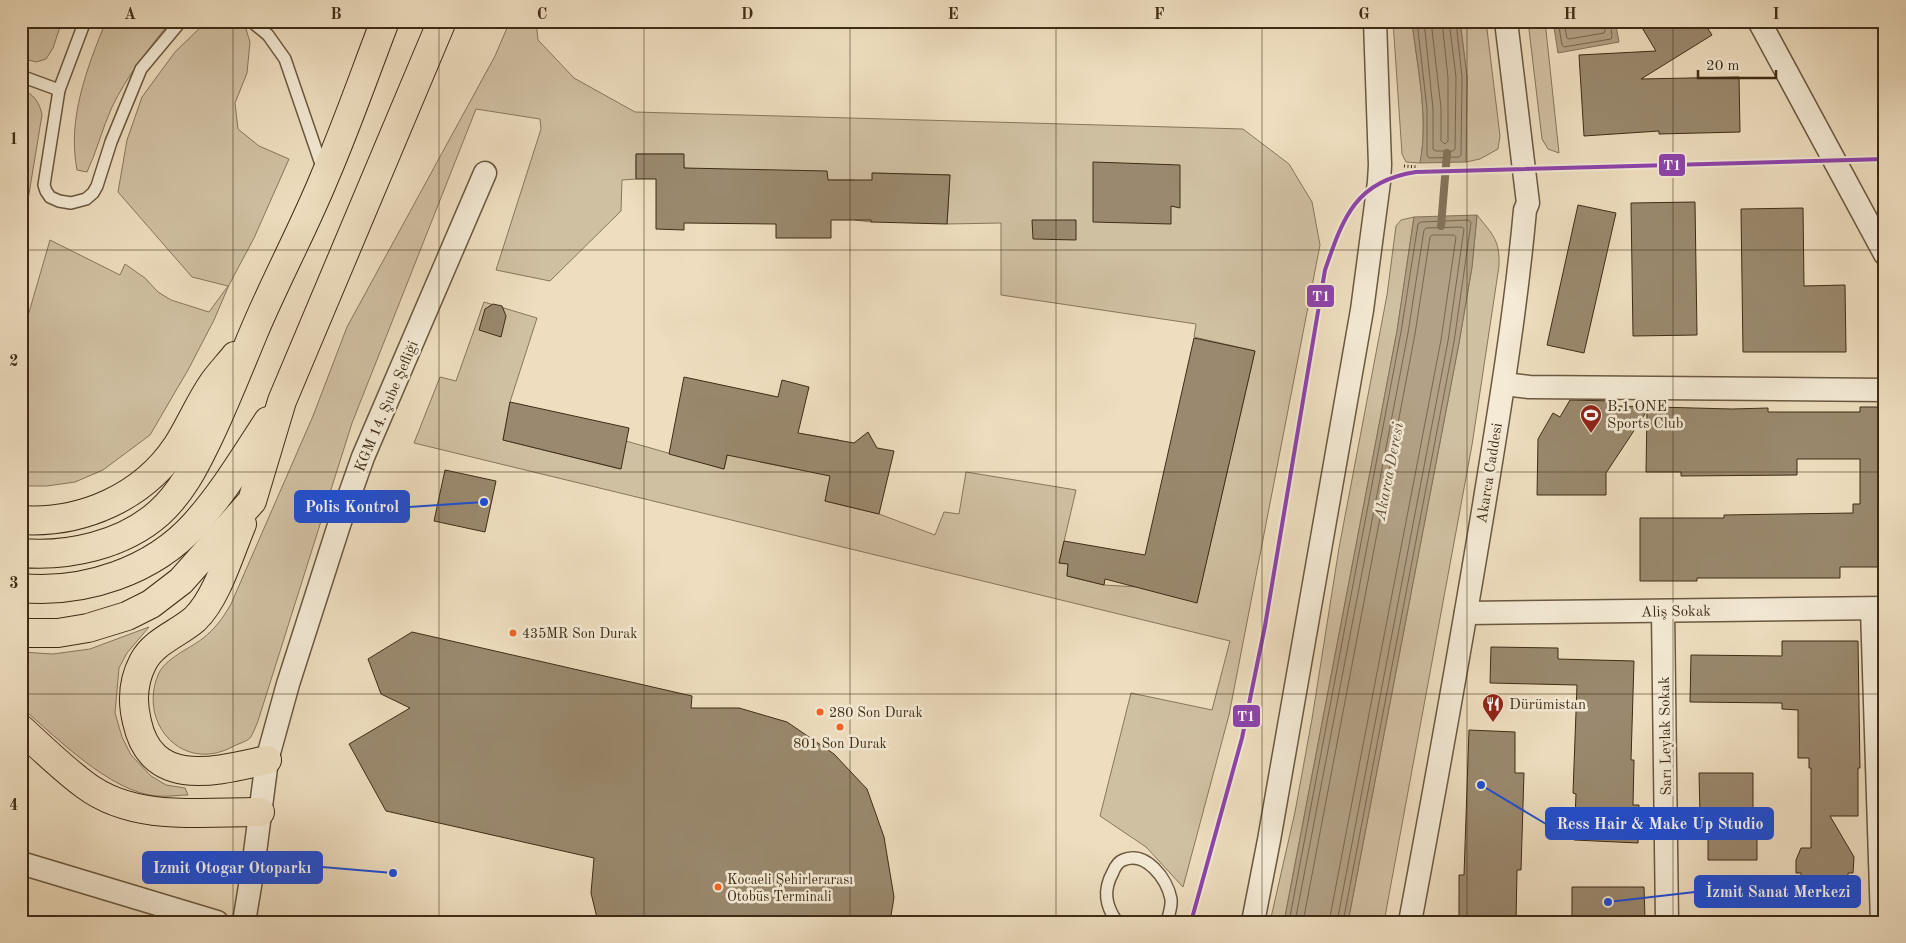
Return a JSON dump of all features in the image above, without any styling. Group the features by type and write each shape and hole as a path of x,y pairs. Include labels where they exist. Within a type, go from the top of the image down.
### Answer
{"highway":[{"path":"21,553 48,554 93,547 123,536 158,513 189,478 223,408 253,333 325,176 385,21"},
{"path":"266,760 206,772 180,771 167,766 154,755 143,741 134,706 136,682 144,660 154,648 195,619 210,600 252,501 282,401 442,21"},
{"path":"21,520 52,520 86,513 119,499 150,478 177,446 213,383 253,333"},
{"path":"21,588 54,589 90,583 139,567 167,550 209,508 282,401"},
{"path":"21,633 58,633 81,630 115,620 151,604 181,581 252,501"},
{"path":"21,729 86,786 119,804 156,812 260,812"}],"street":[{"path":"1253,922 1362,310 1380,176 1374,21"},
{"name":"Akarca Caddesi","path":"1410,922 1466,613 1504,384 1520,266 1525,210 1528,204 1506,21"},
{"path":"1759,21 1885,254"},
{"name":"KGM 14. Şube Şefliği","path":"244,922 253,868 266,760 288,684 352,487 485,173"},
{"path":"1504,384 1529,387 1885,390"},
{"path":"1879,609 1882,922"},
{"name":"Aliş Sokak","path":"1466,613 1879,609"},
{"name":"Sarı Leylak Sokak","path":"1663,611 1667,922"},
{"path":"21,863 217,922"}],"lane":[{"path":"85,21 58,90 44,185 50,197 70,203 86,199 98,186 111,142 141,68 181,21"},
{"path":"251,21 268,35 285,59 325,176"},
{"path":"21,76 58,90"},
{"path":"1117,922 1110,912 1106,901 1107,884 1117,865 1122,860 1138,859 1154,868 1166,883 1171,901 1167,922"}],"shaded area":[{"path":"21,21 62,21 53,48 46,59 36,62 21,58"},
{"path":"106,21 171,21 124,84 108,115 87,172 77,170 75,132 77,113 86,75"},
{"path":"207,21 236,21 246,29 250,42 247,73 235,103 238,129 259,146 289,159 254,238 229,285 214,320 188,370 150,435 103,470 75,482 47,486 21,486 21,340 50,240 120,275 125,264 145,278 158,292 171,300 209,312 228,286 192,277 118,192 127,140 142,97 175,52"},
{"path":"510,21 536,21 538,40 574,78 635,112 1243,129 1289,164 1312,202 1320,245 1229,715 1183,887 1146,847 1100,816 1131,693 1212,710 1230,641 414,443 440,377 456,381 484,302 537,318 510,402 503,440 620,469 626,441 724,469 736,418 760,462 795,469 803,434 839,440 825,501 879,514 935,535 944,512 959,514 966,472 1076,490 1059,563 1068,564 1067,576 1104,585 1138,587 1197,602 1255,351 1194,337 1196,324 1001,295 1001,223 947,224 950,175 873,173 871,222 855,220 854,180 828,180 684,168 683,154 636,154 636,179 622,180 621,211 550,281 496,270 541,129 540,119 476,109 352,423 253,732 246,741 214,753 197,754 182,749 169,739 160,726 154,711 153,693 158,675 171,659 211,631 222,619 231,604 313,416 347,327 495,56"},
{"path":"1393,21 1412,21 1423,110 1420,163 1406,162 1402,154"},
{"path":"1460,21 1486,21 1500,136 1498,149 1480,159 1466,162 1467,77"},
{"path":"1528,21 1545,21 1559,153 1548,149 1542,139"},
{"path":"21,89 35,99 40,106 42,115 21,242"},
{"path":"1477,215 1497,244 1499,266 1472,445 1384,922 1348,922 1459,343 1472,267"},
{"path":"1414,217 1397,331 1284,922 1270,922 1295,812 1312,719 1339,548 1387,295 1396,226 1401,220"},
{"path":"149,627 127,653 119,668 115,713 122,737 131,755 151,776 166,785 185,788 188,795 157,796 139,793 121,785 84,761 21,707 21,652 53,654 90,649"}],"water":[{"path":"1412,21 1460,21 1467,77 1466,162 1420,163 1423,110"},
{"path":"1553,21 1615,21 1619,42 1558,53"},
{"path":"1477,215 1472,267 1459,343 1348,922 1284,922 1397,331 1414,217"}],"building":[{"path":"1638,21 1703,21 1712,35 1641,79 1739,77 1740,132 1659,134 1659,131 1584,136 1579,55 1656,51"},
{"path":"636,154 684,154 684,168 827,171 828,180 872,180 872,173 950,175 947,224 831,220 831,238 776,238 776,224 684,223 684,230 656,229 656,179 636,179"},
{"path":"1093,162 1180,165 1180,208 1171,206 1171,224 1093,222"},
{"path":"1695,202 1697,335 1633,336 1631,203"},
{"path":"1578,205 1616,213 1584,353 1547,345"},
{"path":"1803,208 1804,286 1845,285 1846,352 1743,352 1741,209"},
{"path":"1032,220 1076,220 1076,240 1033,239"},
{"path":"493,304 502,306 506,316 501,337 479,330 485,309"},
{"path":"1194,338 1255,351 1197,603 1105,579 1104,585 1067,576 1068,564 1059,563 1064,541 1145,555"},
{"path":"684,377 778,397 782,380 809,387 798,433 854,443 868,432 877,448 894,451 879,514 825,501 830,476 727,455 724,469 669,454"},
{"path":"1570,400 1615,401 1618,406 1768,408 1768,412 1860,412 1860,407 1885,407 1885,567 1840,567 1840,578 1697,578 1697,581 1640,581 1640,518 1724,518 1724,515 1853,513 1853,504 1860,504 1860,459 1797,459 1797,475 1681,476 1681,472 1646,472 1647,411 1606,473 1606,495 1537,495 1538,439 1553,413 1560,417"},
{"path":"510,402 629,428 621,469 503,440"},
{"path":"445,470 496,481 485,532 434,521"},
{"path":"412,632 692,696 691,708 739,708 787,722 834,754 867,789 884,837 894,897 890,922 598,922 591,893 594,858 386,811 349,744 410,708 381,694 368,659"},
{"path":"1782,641 1858,641 1860,768 1858,768 1858,816 1830,816 1854,857 1853,873 1848,873 1848,893 1801,893 1801,873 1796,873 1796,860 1801,848 1811,848 1811,768 1809,768 1809,758 1798,758 1798,710 1782,709 1782,703 1690,702 1691,655 1782,656"},
{"path":"1491,647 1558,648 1558,659 1634,661 1631,760 1634,760 1633,805 1639,805 1638,843 1574,840 1576,794 1573,793 1577,685 1490,683"},
{"path":"1469,730 1515,732 1515,773 1524,773 1521,870 1517,870 1516,922 1459,922 1459,875 1464,875"},
{"path":"1699,773 1753,773 1753,830 1757,830 1757,860 1708,860 1708,813 1700,813"},
{"path":"1572,887 1644,887 1645,918 1609,918 1609,922 1572,922"}],"waterway":[{"name":"Akarca Deresi","path":"1441,226 1447,153"}],"transit line":[{"name":"T1","path":"1191,922 1242,738 1265,626 1325,270 1338,234 1354,205 1365,193 1379,184 1395,177 1416,172 1885,159"}],"place":[{"name":"B.1 ONE Sports Club","path":"1591,434"},
{"name":"Polis Kontrol","path":"484,502"},
{"name":"435MR Son Durak","path":"513,633"},
{"name":"280 Son Durak","path":"820,712"},
{"name":"Dürümistan","path":"1493,723"},
{"name":"801 Son Durak","path":"840,727"},
{"name":"Ress Hair & Make Up Studio","path":"1481,785"},
{"name":"Izmit Otogar Otoparkı","path":"393,873"},
{"name":"Kocaeli Şehirlerarası Otobüs Terminali","path":"718,887"},
{"name":"İzmit Sanat Merkezi","path":"1608,902"}]}
